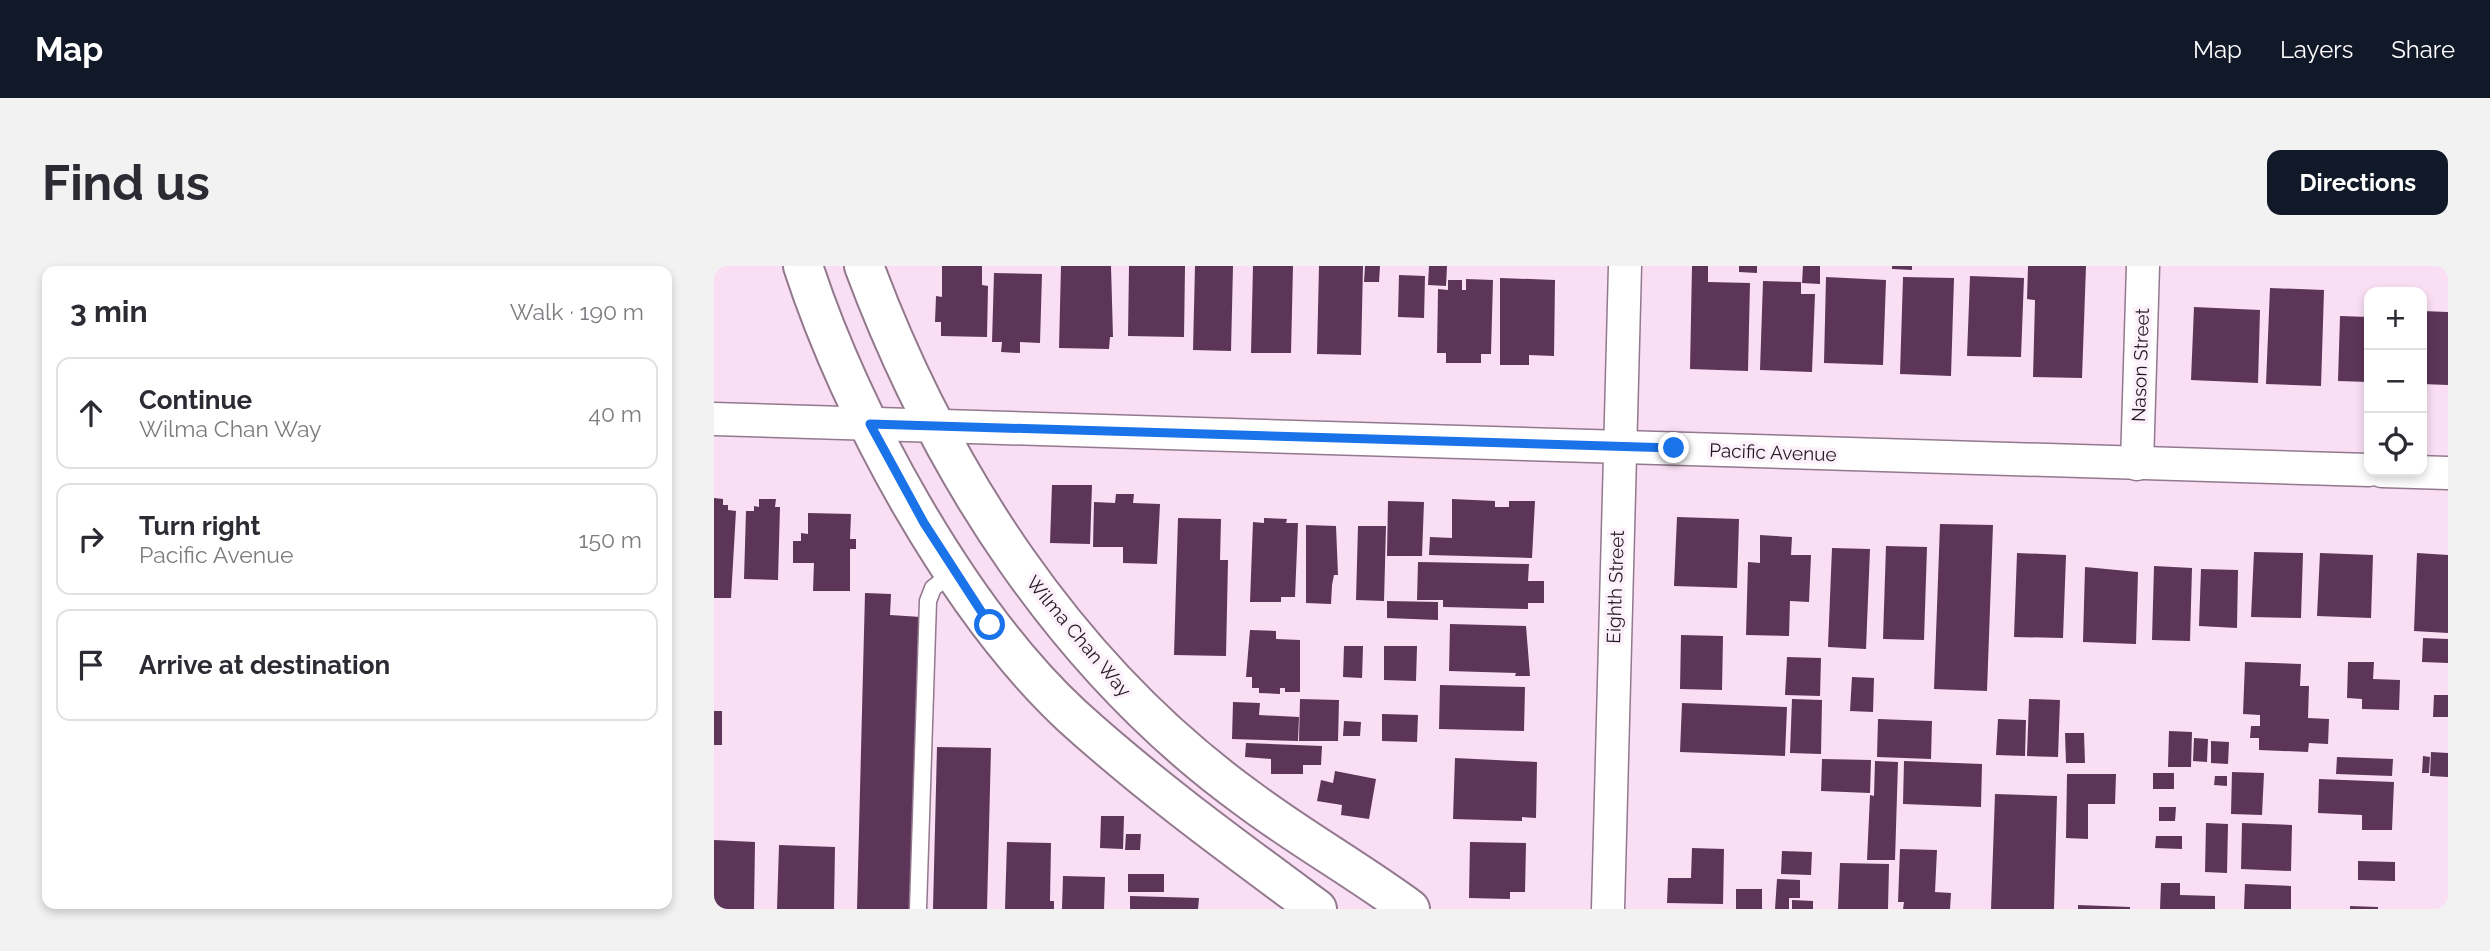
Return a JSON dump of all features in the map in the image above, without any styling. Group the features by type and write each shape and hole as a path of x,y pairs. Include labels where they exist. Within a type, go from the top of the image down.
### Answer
{"main road":[{"path":"803,266 847,380 924,523 990,625 1071,714 1193,818 1317,909"},
{"name":"Wilma Chan Way","path":"864,266 889,331 936,426 1010,553 1064,623 1122,690 1247,799 1410,909"}],"street":[{"name":"Eighth Street","path":"1608,909 1625,266"},
{"name":"Nason Street","path":"2137,464 2143,266"},
{"name":"Pacific Avenue","path":"714,419 2364,470"},
{"path":"2427,472 2448,473"}],"lane":[{"path":"918,909 928,601 933,588 955,571"}],"building":[{"path":"942,266 982,266 982,285 988,286 987,337 941,336 941,322 935,322 936,296 942,297"},
{"path":"1061,266 1111,266 1113,337 1110,337 1109,349 1059,348"},
{"path":"1129,266 1185,266 1184,337 1128,336"},
{"path":"1195,266 1233,266 1231,351 1193,350"},
{"path":"1253,266 1293,266 1291,353 1251,353"},
{"path":"1319,266 1363,266 1361,355 1317,354"},
{"path":"1365,266 1380,266 1379,282 1364,282"},
{"path":"1429,266 1447,266 1446,286 1428,285"},
{"path":"1692,266 1708,266 1708,282 1750,283 1748,371 1690,369"},
{"path":"1739,266 1757,266 1757,273 1739,272"},
{"path":"1803,266 1820,266 1820,284 1802,283"},
{"path":"1892,266 1912,266 1912,270 1892,269"},
{"path":"2028,266 2086,266 2082,378 2033,377 2035,300 2027,299"},
{"path":"994,273 1042,274 1040,343 1020,342 1020,353 1001,352 1002,342 992,342"},
{"path":"1399,275 1425,276 1424,318 1398,317"},
{"path":"1970,276 2024,278 2021,357 1967,356"},
{"path":"1826,277 1886,280 1883,365 1824,363"},
{"path":"1903,277 1954,278 1951,376 1900,374"},
{"path":"1500,278 1555,280 1554,356 1529,355 1529,365 1500,365"},
{"path":"1466,279 1493,280 1491,354 1481,354 1481,363 1446,363 1446,353 1437,353 1438,289 1448,290 1448,280 1462,280 1462,290 1466,290"},
{"path":"1763,281 1801,282 1801,294 1815,294 1812,372 1760,370"},
{"path":"2270,288 2324,290 2321,386 2266,384"},
{"path":"2194,307 2260,310 2258,383 2191,380"},
{"path":"2427,311 2448,312 2448,385 2427,384"},
{"path":"2340,316 2364,317 2364,382 2338,381"},
{"path":"1052,485 1092,485 1090,544 1050,543"},
{"path":"1116,494 1134,494 1133,503 1160,504 1157,564 1123,563 1123,547 1093,547 1094,502 1115,503"},
{"path":"714,498 723,499 723,505 728,505 728,510 736,511 731,598 714,598"},
{"path":"759,499 776,499 775,507 780,507 778,580 744,579 746,511 754,511 754,506 759,507"},
{"path":"1452,499 1495,501 1495,507 1509,507 1509,501 1535,501 1532,558 1429,555 1430,537 1452,538"},
{"path":"1388,501 1424,502 1422,556 1387,556"},
{"path":"808,513 851,514 850,539 856,539 856,549 850,549 850,591 813,591 814,563 793,563 793,541 801,541 801,533 808,534"},
{"path":"1677,517 1739,519 1737,588 1674,586"},
{"path":"1178,518 1221,519 1220,560 1228,560 1226,656 1174,655"},
{"path":"1264,518 1287,519 1286,523 1298,523 1295,597 1281,597 1281,602 1250,602 1253,522 1264,523"},
{"path":"1940,524 1993,525 1987,691 1934,689"},
{"path":"1306,525 1336,526 1338,575 1334,575 1331,604 1306,603"},
{"path":"1358,526 1386,526 1384,601 1356,600"},
{"path":"1760,535 1792,537 1791,555 1811,555 1809,602 1790,601 1789,636 1746,635 1748,562 1760,563"},
{"path":"1886,546 1927,547 1924,640 1883,639"},
{"path":"1832,548 1870,549 1866,649 1828,647"},
{"path":"2254,552 2303,553 2301,618 2251,617"},
{"path":"2017,553 2066,555 2063,638 2014,637"},
{"path":"2320,553 2373,555 2371,618 2317,616"},
{"path":"2417,553 2448,555 2448,633 2414,631"},
{"path":"1418,562 1529,564 1528,581 1544,581 1544,603 1528,603 1528,609 1443,607 1443,600 1417,600"},
{"path":"2154,566 2192,568 2190,641 2152,640"},
{"path":"2085,567 2138,572 2136,644 2083,642"},
{"path":"2201,569 2238,570 2237,628 2199,626"},
{"path":"865,593 891,594 890,615 921,617 913,909 857,909"},
{"path":"1387,601 1438,602 1438,620 1387,618"},
{"path":"1450,624 1526,626 1530,676 1515,676 1516,673 1449,671"},
{"path":"1250,630 1276,631 1276,639 1300,640 1300,692 1285,692 1285,688 1280,688 1280,694 1259,693 1259,688 1252,688 1252,677 1246,677"},
{"path":"1681,635 1723,636 1722,690 1680,689"},
{"path":"2423,638 2448,639 2448,663 2422,662"},
{"path":"1344,646 1363,646 1362,678 1343,677"},
{"path":"1384,646 1417,646 1416,681 1384,680"},
{"path":"1787,657 1821,658 1820,696 1785,695"},
{"path":"2245,662 2301,664 2300,686 2309,686 2308,718 2329,719 2328,744 2309,743 2308,752 2259,750 2259,738 2250,738 2251,726 2260,726 2260,715 2243,714"},
{"path":"2348,662 2374,662 2373,679 2400,680 2399,710 2362,709 2362,699 2347,698"},
{"path":"1852,677 1874,678 1873,712 1850,711"},
{"path":"1440,685 1525,687 1524,731 1439,729"},
{"path":"2434,695 2448,695 2448,717 2433,717"},
{"path":"1300,699 1339,700 1338,741 1299,741"},
{"path":"1792,699 1822,700 1821,754 1790,753"},
{"path":"2029,699 2060,700 2058,757 2027,756"},
{"path":"1233,702 1260,703 1259,715 1299,717 1298,741 1232,739"},
{"path":"1682,703 1787,707 1785,756 1680,752"},
{"path":"714,711 722,711 722,745 714,745"},
{"path":"1382,714 1418,715 1417,742 1382,741"},
{"path":"1878,719 1932,721 1931,759 1877,757"},
{"path":"1998,719 2026,720 2025,756 1996,755"},
{"path":"1344,721 1361,722 1360,736 1343,736"},
{"path":"2169,731 2192,732 2191,767 2168,767"},
{"path":"2065,733 2084,733 2085,763 2066,763"},
{"path":"2194,738 2208,739 2207,762 2193,761"},
{"path":"2211,741 2229,742 2228,764 2211,763"},
{"path":"1246,743 1322,746 1321,765 1303,765 1303,774 1271,774 1271,759 1245,757"},
{"path":"937,747 991,748 987,909 933,909"},
{"path":"2431,752 2448,753 2448,777 2430,776"},
{"path":"2423,756 2430,757 2429,773 2422,773"},
{"path":"2337,757 2393,759 2392,776 2336,774"},
{"path":"1455,758 1537,762 1536,818 1522,817 1522,821 1453,819"},
{"path":"1822,759 1871,760 1870,793 1821,791"},
{"path":"1875,761 1898,762 1895,860 1867,860 1870,795 1874,796"},
{"path":"1904,761 1982,764 1981,807 1903,804"},
{"path":"1335,771 1376,779 1369,819 1341,815 1342,805 1317,801 1321,780 1333,783"},
{"path":"2232,772 2264,773 2262,815 2231,814"},
{"path":"2153,773 2174,773 2174,789 2153,789"},
{"path":"2067,774 2116,774 2115,804 2088,804 2088,839 2066,838"},
{"path":"2215,776 2227,776 2227,786 2214,785"},
{"path":"2319,779 2394,782 2392,830 2362,830 2362,815 2318,813"},
{"path":"1995,794 2057,796 2054,909 1991,909"},
{"path":"2159,807 2176,807 2175,821 2159,821"},
{"path":"1101,816 1124,816 1123,849 1100,848"},
{"path":"2206,823 2228,824 2227,873 2205,872"},
{"path":"2242,823 2292,825 2291,871 2241,869"},
{"path":"1126,834 1141,834 1140,850 1125,850"},
{"path":"2156,836 2182,836 2182,849 2155,848"},
{"path":"714,840 755,842 754,909 714,909"},
{"path":"1007,842 1051,843 1050,901 1054,901 1054,909 1005,909"},
{"path":"1470,842 1526,843 1525,892 1510,892 1510,899 1469,898"},
{"path":"779,845 835,847 834,909 777,909"},
{"path":"1692,848 1724,849 1723,904 1667,903 1668,878 1691,878"},
{"path":"1900,849 1937,850 1935,892 1951,893 1950,909 1903,909 1904,902 1898,902"},
{"path":"1782,851 1812,852 1811,875 1781,874"},
{"path":"2358,861 2395,862 2395,881 2358,880"},
{"path":"1840,863 1889,864 1888,909 1838,909"},
{"path":"1128,874 1164,874 1164,892 1128,892"},
{"path":"1063,876 1105,877 1104,909 1062,909"},
{"path":"1777,879 1800,880 1800,898 1789,898 1789,909 1775,909"},
{"path":"2161,883 2180,883 2180,895 2215,896 2215,909 2160,909"},
{"path":"2245,884 2291,886 2291,909 2244,909"},
{"path":"1736,889 1762,889 1762,909 1736,909"},
{"path":"1130,896 1199,898 1198,909 1130,909"},
{"path":"1792,900 1813,901 1813,909 1792,909"},
{"path":"2078,905 2130,907 2130,909 2078,909"},
{"path":"2350,906 2378,907 2378,909 2350,909"}],"route":[{"path":"990,625 924,523 870,424 1674,448"}]}
